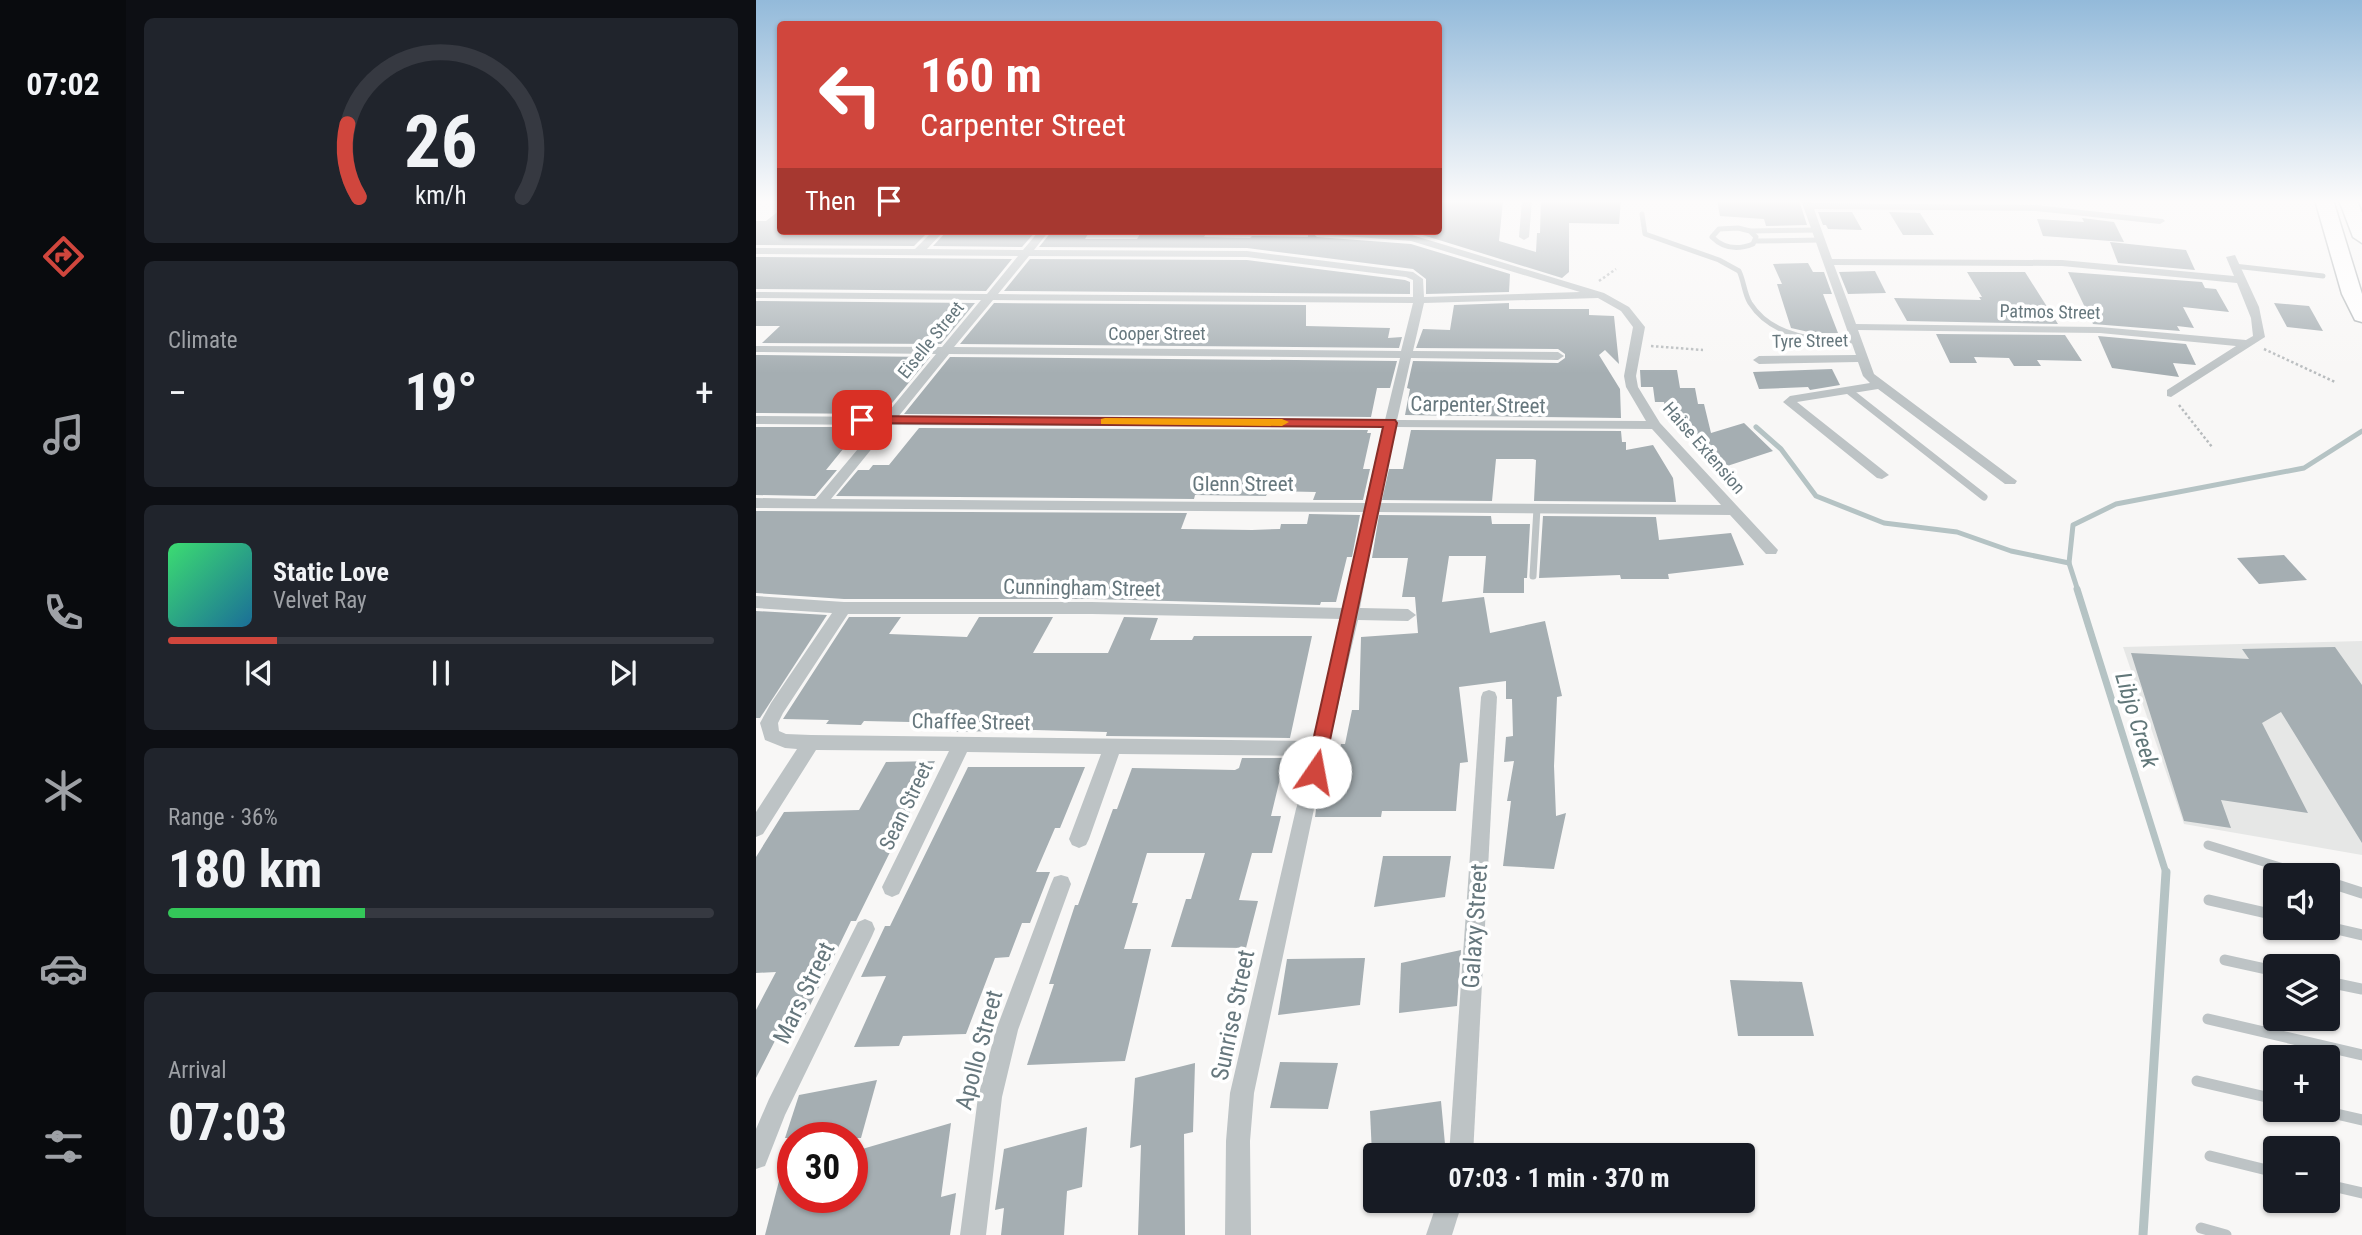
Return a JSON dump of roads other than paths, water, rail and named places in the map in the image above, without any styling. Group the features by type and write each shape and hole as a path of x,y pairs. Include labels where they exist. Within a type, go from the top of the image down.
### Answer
{"highway":[{"path":"2342,258 2362,316"}],"street":[{"name":"Eiselle Street","path":"820,503 1022,258"},
{"path":"1282,258 1409,274 1418,279 1419,300 1371,506 1351,615 1315,772"},
{"name":"Haise Extension","path":"1479,258 1600,295 1625,309 1639,327 1630,376 1632,387 1655,425 1731,510 1771,550"},
{"path":"1827,258 1869,376 2010,481"},
{"path":"1829,262 2062,263 2239,280"},
{"path":"2171,393 2259,337 2261,323 2233,262"},
{"path":"756,295 1419,300 1600,295"},
{"name":"Patmos Street","path":"1850,327 2100,330 2249,344"},
{"name":"Cooper Street","path":"756,349 1558,356"},
{"name":"Tyre Street","path":"1759,360 1863,358"},
{"path":"1879,386 1789,402 1882,475"},
{"name":"Carpenter Street","path":"756,420 1655,425"},
{"name":"Glenn Street","path":"756,503 1731,510"},
{"name":"Cunningham Street","path":"756,602 844,608 1105,608 1408,615"},
{"name":"Chaffee Street","path":"844,608 769,723 771,735 785,741 811,743 1320,750"},
{"name":"Galaxy Street","path":"1462,1143 1489,697"},
{"path":"756,828 811,743"},
{"name":"Sean Street","path":"892,887 961,745"},
{"path":"1079,839 1112,747"},
{"name":"Sunrise Street","path":"1238,1235 1237,1168 1242,1093 1305,809"},
{"name":"Apollo Street","path":"973,1235 990,1097 1007,1030 1061,884"},
{"name":"Mars Street","path":"756,1157 777,1107 865,929"},
{"path":"1439,1235 1447,1213"}],"lane":[{"path":"1712,258 1739,271 1749,302 1780,330 1815,340 1856,341"},
{"path":"2233,262 2323,276"},
{"path":"1849,391 1984,497"},
{"path":"1534,576 1537,508"},
{"path":"2208,845 2266,863"},
{"path":"2340,886 2362,893"},
{"path":"2208,900 2263,912"},
{"path":"2340,930 2362,935"},
{"path":"2224,960 2263,968"},
{"path":"2340,984 2362,989"},
{"path":"2208,1019 2362,1055"},
{"path":"2197,1081 2263,1096"},
{"path":"2340,1115 2362,1120"},
{"path":"2210,1156 2263,1169"},
{"path":"2340,1188 2362,1193"},
{"path":"2201,1228 2226,1235"}],"waterway":[{"path":"1756,427 1781,449 1816,496 1884,523 1957,532 2011,551 2069,563"},
{"name":"Libjo Creek","path":"2069,563 2073,525 2116,504 2304,468 2362,431"},
{"name":"Libjo Creek","path":"2069,563 2078,591"},
{"name":"Libjo Creek","path":"2077,589 2166,873"},
{"name":"Libjo Creek","path":"2143,1235 2166,873"}]}
